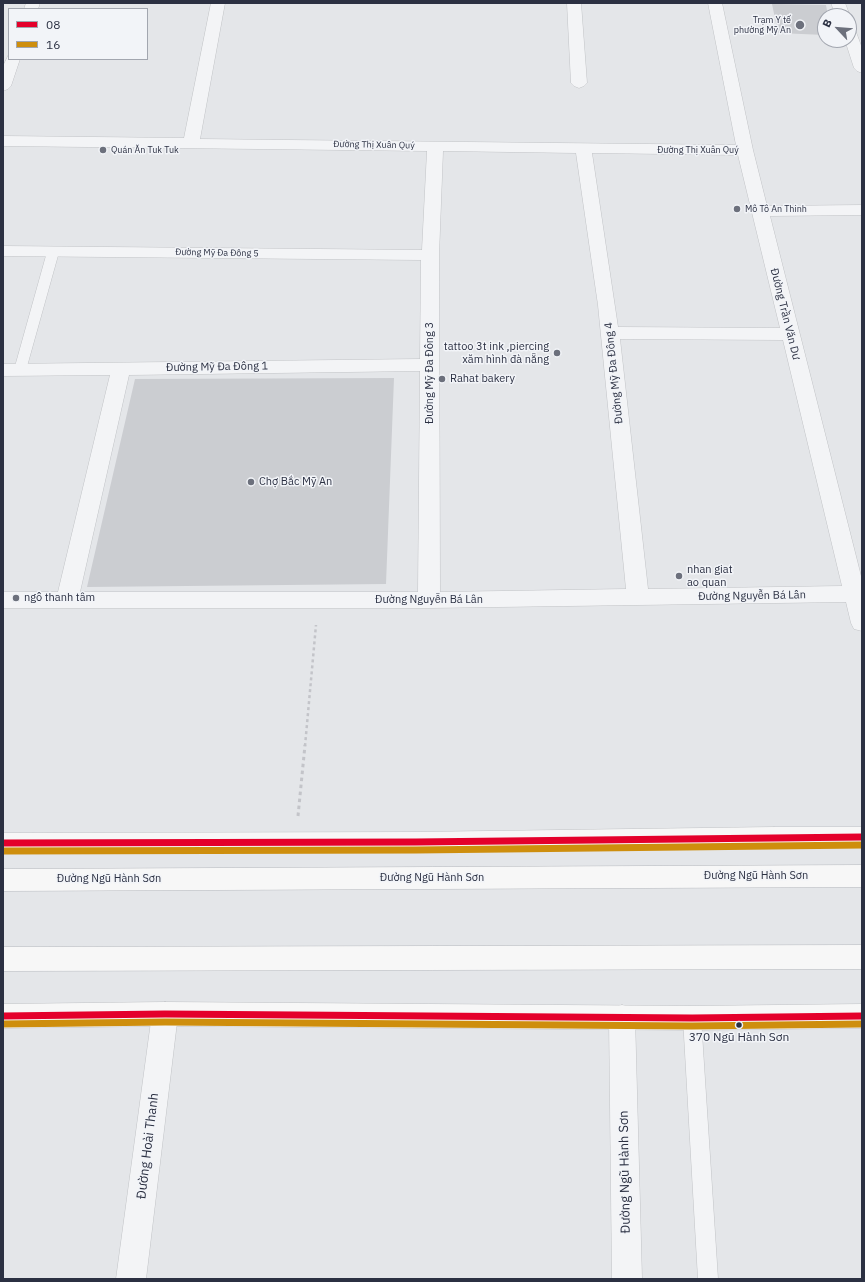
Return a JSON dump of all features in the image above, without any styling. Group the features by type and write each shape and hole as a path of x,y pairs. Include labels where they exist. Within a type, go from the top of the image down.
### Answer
{"main road":[{"path":"3,843 296,842 774,837 862,838"},
{"name":"Đường Ngũ Hành Sơn","path":"3,880 862,876"},
{"path":"3,959 862,958"},
{"path":"3,1016 165,1014 692,1018 862,1016"}],"street":[{"path":"191,142 218,3"},
{"path":"574,3 579,83"},
{"name":"Đường Trần Văn Dư","path":"715,3 745,150 862,623"},
{"path":"855,48 862,68"},
{"path":"3,86 13,60"},
{"name":"Đường Thị Xuân Quý","path":"3,140 745,150"},
{"name":"Đường Mỹ Đa Đông 3","path":"429,600 430,255 435,146"},
{"name":"Đường Mỹ Đa Đông 4","path":"583,149 610,333 638,598"},
{"path":"760,211 862,210"},
{"name":"Đường Mỹ Đa Đông 5","path":"3,251 430,255"},
{"path":"610,333 790,334"},
{"name":"Đường Mỹ Đa Đông 1","path":"11,370 430,365"},
{"path":"67,600 121,368"},
{"name":"Đường Nguyễn Bá Lân","path":"3,600 429,600 854,594"},
{"name":"Đường Hoài Thanh","path":"131,1279 165,1014"},
{"name":"Đường Ngũ Hành Sơn","path":"622,1017 627,1279"}],"lane":[{"path":"11,370 53,252"},
{"path":"692,1018 708,1279"}],"path":[{"path":"296,842 318,600"}],"building":[{"name":"Trạm Y tế phường Mỹ An","path":"772,4 826,5 827,8 817,8 817,35 778,33"},
{"name":"Chợ Bắc Mỹ An","path":"394,378 386,584 87,587 135,379"}],"transit line":[{"name":"08","path":"3,843 416,842 862,837"},
{"name":"16","path":"3,851 416,850 862,845"},
{"name":"08","path":"3,1016 165,1014 692,1018 862,1016"},
{"name":"16","path":"3,1024 165,1022 692,1026 862,1024"}],"place":[{"name":"Trạm Y tế phường Mỹ An","path":"800,25"},
{"name":"Quán Ăn Tuk Tuk","path":"103,150"},
{"name":"Mô Tô An Thinh","path":"737,209"},
{"name":"tattoo 3t ink ,piercing xăm hình đà nẵng","path":"557,353"},
{"name":"Rahat bakery","path":"442,379"},
{"name":"Chợ Bắc Mỹ An","path":"251,482"},
{"name":"nhan giat ao quan","path":"679,576"},
{"name":"ngô thanh tâm","path":"16,598"},
{"name":"370 Ngũ Hành Sơn","path":"739,1025"}]}
